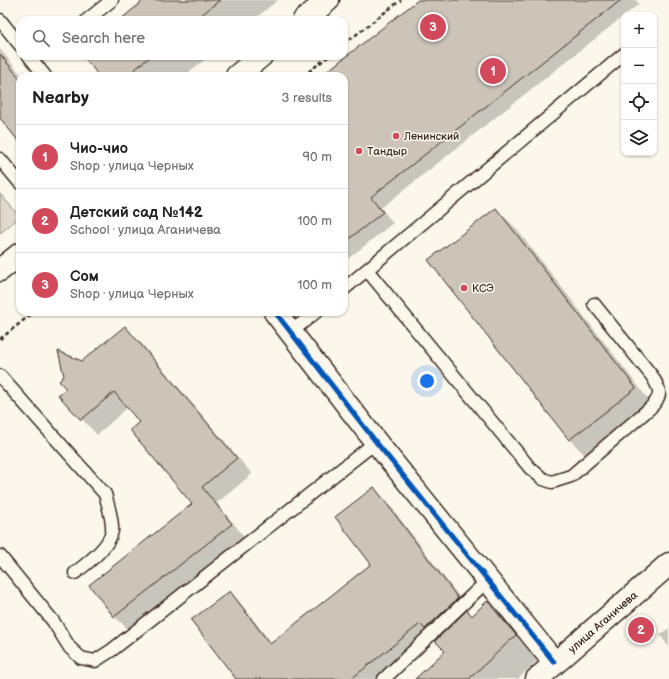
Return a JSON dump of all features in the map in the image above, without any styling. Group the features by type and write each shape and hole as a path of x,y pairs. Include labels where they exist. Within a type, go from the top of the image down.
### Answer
{"street":[{"path":"309,16 328,0"},
{"path":"242,72 256,60"},
{"path":"0,270 16,257"},
{"path":"278,316 376,442 554,662"},
{"name":"улица Аганичева","path":"537,679 554,662 669,564"}],"lane":[{"path":"92,16 112,0"},
{"path":"0,20 16,40"},
{"path":"348,286 621,57"},
{"path":"35,60 43,72"},
{"path":"0,159 16,177"},
{"path":"367,270 530,468 543,478 552,482 571,476 658,401 660,393 652,376 594,304"},
{"path":"291,332 311,316"},
{"path":"0,376 105,494 109,508 112,531 107,542 92,559 75,573"},
{"path":"0,556 53,621 70,648 81,658 95,661 112,650 376,442"},
{"path":"384,679 488,580"}],"path":[{"path":"348,41 402,0"},
{"path":"308,72 324,60"},
{"path":"0,339 29,316"}],"shaded area":[{"path":"0,194 16,212 16,220 0,233"}],"building":[{"path":"144,0 220,0 200,16 125,16"},
{"name":"Ленинский","path":"418,0 621,0 371,197 383,212 348,240 348,72 326,72 341,60 348,60 348,55"},
{"path":"0,54 16,74 16,138 0,118"},
{"path":"86,60 146,60 132,72 96,72"},
{"path":"496,208 636,388 569,440 428,260"},
{"path":"125,326 237,458 202,487 232,524 114,617 89,585 192,504 130,430 139,422 114,392 81,420 58,395 66,389 59,381 64,376 58,351 82,361"},
{"path":"374,487 458,598 425,629 420,624 351,679 236,679 191,620 230,591 270,644 371,564 335,517"},
{"path":"487,601 516,635 469,679 415,679 445,651 435,641 467,610 472,616"}],"cycle path":[{"path":"278,316 376,442 554,662"}],"place":[{"name":"Сом","path":"433,27"},
{"name":"Чио-чио","path":"493,71"},
{"name":"Ленинский","path":"396,136"},
{"name":"Тандыр","path":"359,151"},
{"name":"КСЭ","path":"464,288"},
{"name":"Детский сад №142","path":"641,630"}]}
